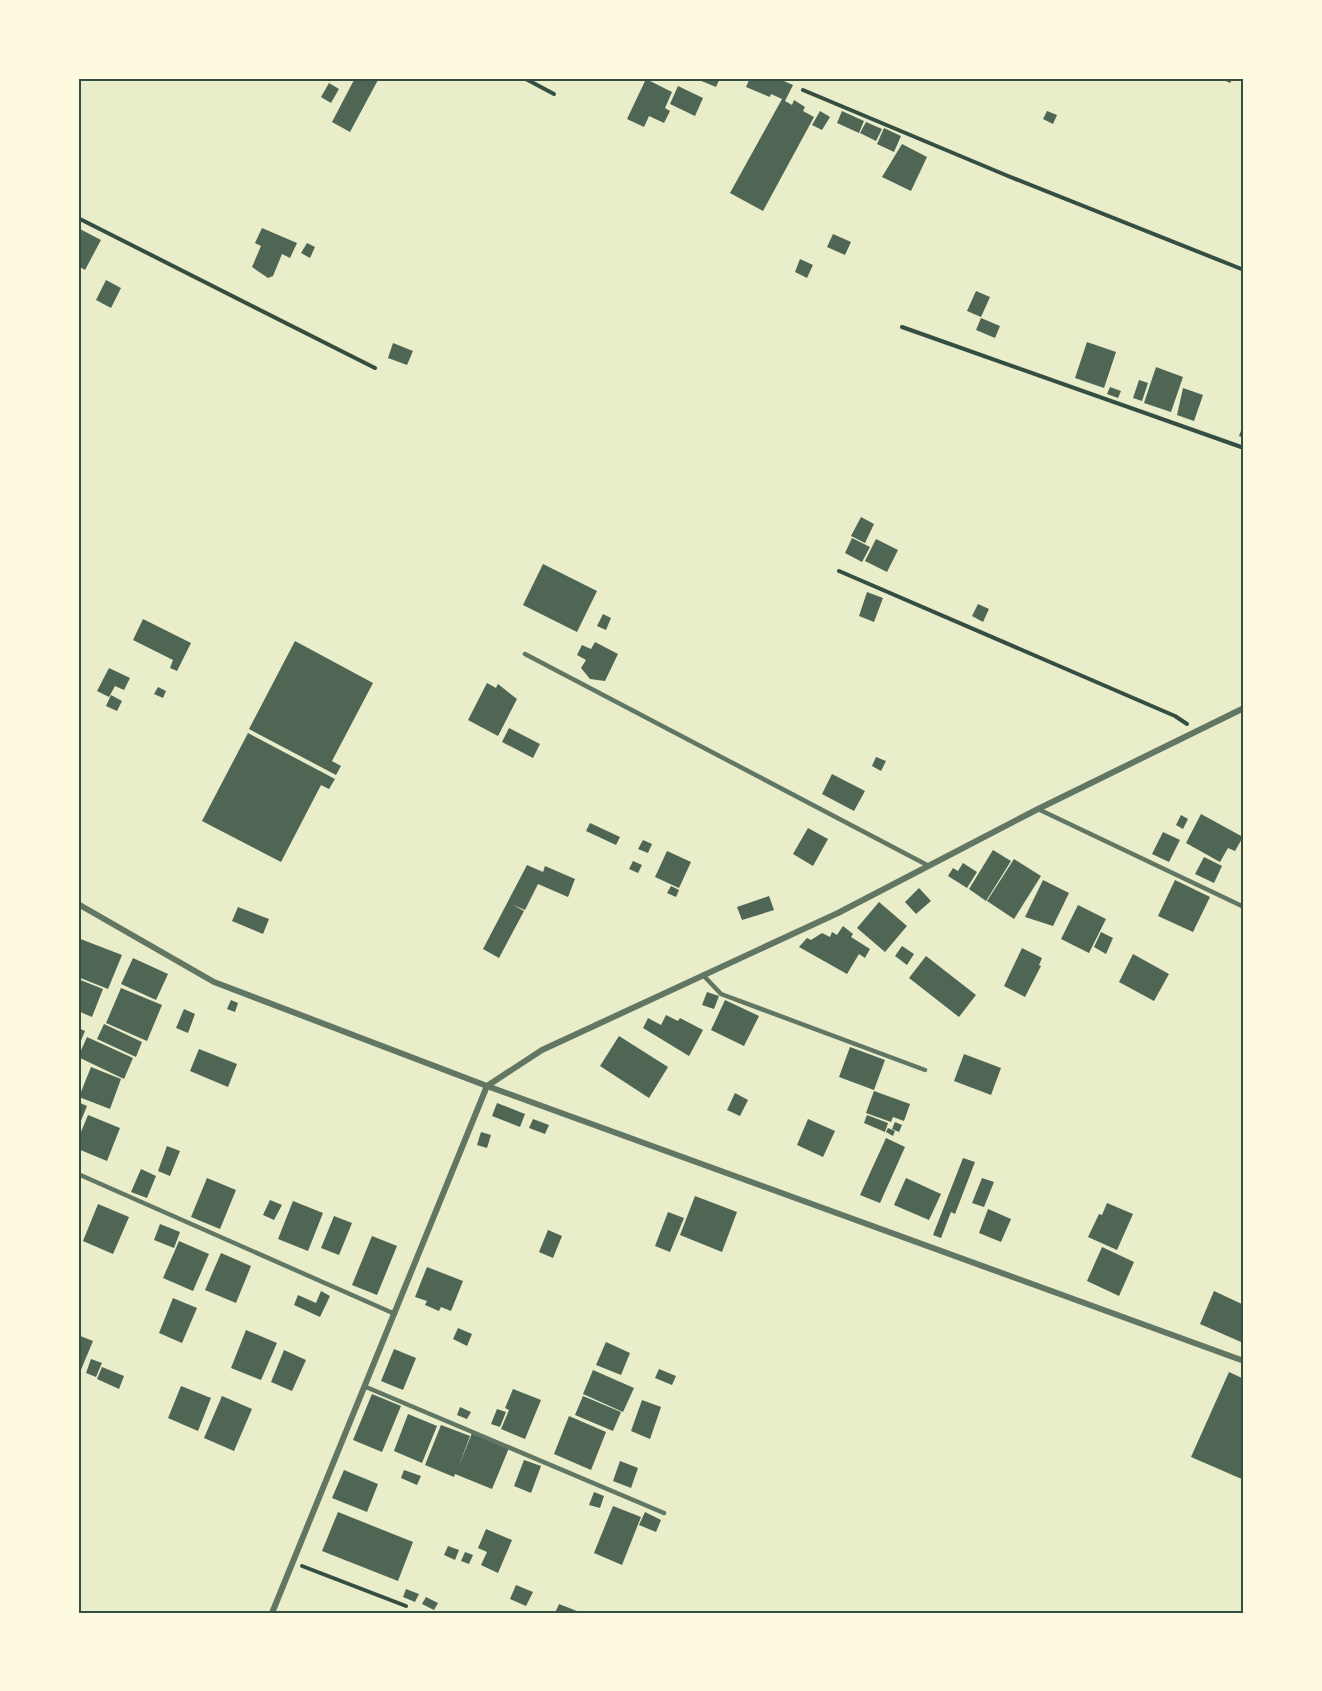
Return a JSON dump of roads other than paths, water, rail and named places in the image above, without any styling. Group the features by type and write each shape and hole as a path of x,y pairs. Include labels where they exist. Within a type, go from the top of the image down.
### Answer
{"street":[{"path":"272,1613 487,1086 542,1050 838,913 1038,809 1244,708"},
{"path":"78,904 214,982 487,1086 1244,1361"}],"lane":[{"path":"525,654 929,866"},
{"path":"1038,809 1244,907"},
{"path":"703,975 721,994 925,1070"},
{"path":"78,1174 395,1314"},
{"path":"366,1387 664,1513"}]}
